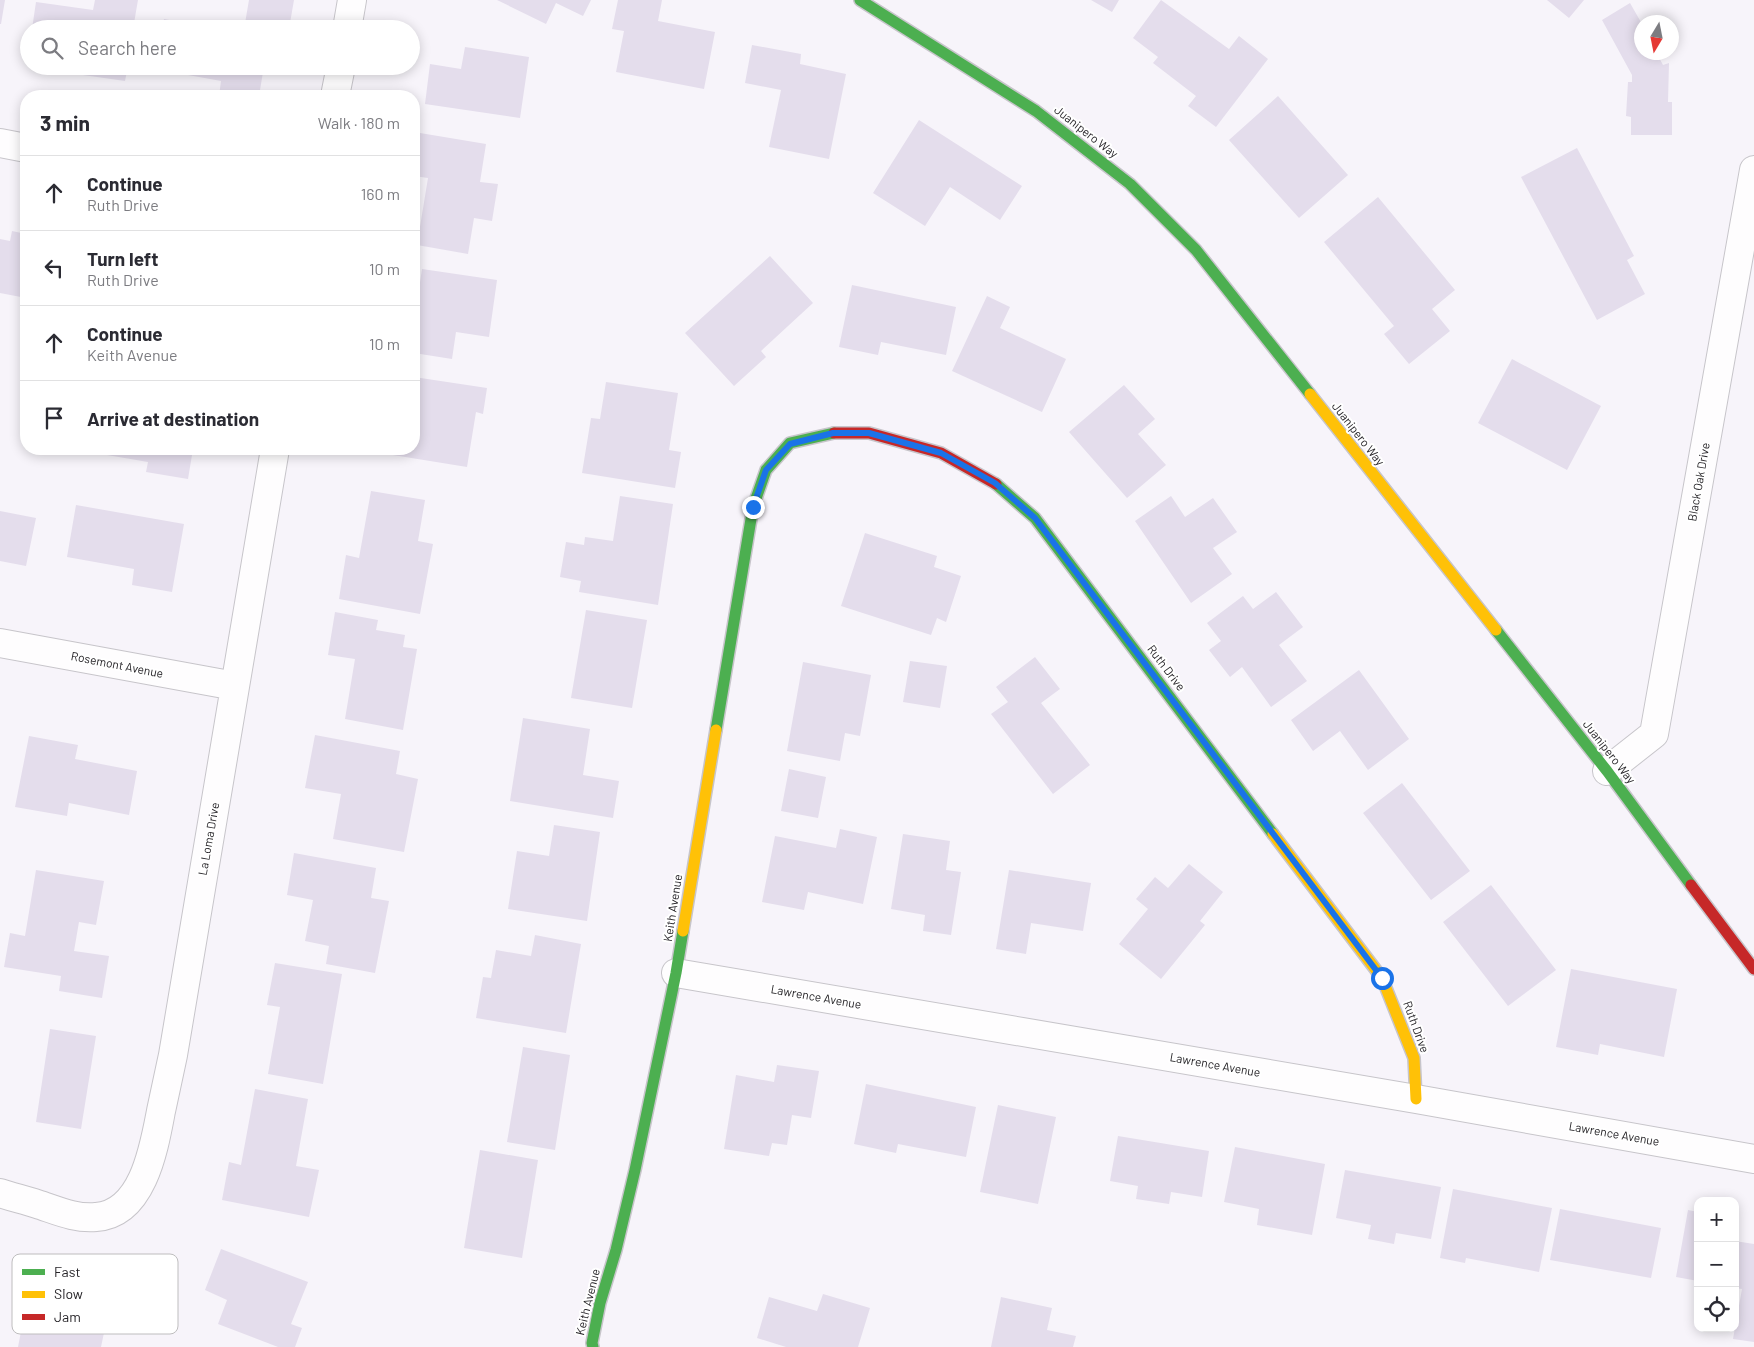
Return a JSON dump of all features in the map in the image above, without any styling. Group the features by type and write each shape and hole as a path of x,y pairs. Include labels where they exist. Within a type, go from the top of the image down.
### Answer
{"street":[{"path":"349,20 352,0"},
{"name":"Juanipero Way","path":"860,0 1036,111 1130,184 1196,250 1607,771 1754,969"},
{"path":"336,90 338,75"},
{"path":"0,143 20,147"},
{"name":"Black Oak Drive","path":"1607,771 1654,734 1754,170"},
{"name":"Ruth Drive","path":"766,470 790,444 833,433 869,433 941,453 995,483 1035,518 1382,978 1414,1058 1416,1099"},
{"name":"La Loma Drive","path":"0,1194 74,1216 110,1216 124,1206 133,1195 146,1172 152,1155 173,1055 274,455"},
{"name":"Keith Avenue","path":"592,1347 600,1302 616,1250 635,1170 676,973 753,507 766,470"},
{"name":"Rosemont Avenue","path":"0,643 235,686"},
{"name":"Lawrence Avenue","path":"676,973 1416,1099 1754,1159"}],"building":[{"path":"0,0 5,0 1,24 0,24"},
{"path":"95,0 138,0 135,20 33,20 36,2 93,10"},
{"path":"249,0 294,0 291,20 246,20"},
{"path":"497,0 591,0 583,16 556,3 546,24"},
{"path":"618,0 662,0 658,21 715,32 704,89 616,72 624,31 612,29"},
{"path":"1091,0 1119,0 1112,12"},
{"path":"1161,0 1229,49 1239,36 1268,59 1216,127 1188,106 1196,96 1153,63 1158,57 1133,38"},
{"path":"1547,0 1584,0 1569,18"},
{"path":"1630,3 1637,15 1634,15 1634,60 1660,60 1663,65 1669,63 1668,102 1672,102 1672,135 1631,135 1631,117 1626,116 1628,82 1632,82 1632,75 1602,20"},
{"path":"752,45 801,54 800,64 846,74 829,159 769,147 781,90 745,83"},
{"path":"465,47 529,57 520,118 425,104 430,64 461,69"},
{"path":"83,75 126,75 125,81"},
{"path":"188,75 262,75 260,90 220,90 221,81"},
{"path":"1278,96 1348,175 1299,218 1229,140"},
{"path":"919,120 1022,186 1000,220 950,187 925,226 873,193"},
{"path":"420,133 486,144 480,182 498,184 492,221 474,218 468,254 420,246 420,227 428,178 420,177"},
{"path":"1577,148 1634,256 1627,260 1645,294 1597,320 1521,177"},
{"path":"1378,197 1455,290 1432,309 1450,331 1409,364 1384,334 1394,326 1324,242"},
{"path":"12,231 20,233 20,297 0,293 0,239 10,241"},
{"path":"770,256 813,303 761,351 766,357 734,386 685,333"},
{"path":"422,269 497,280 489,337 456,332 452,359 420,354 420,282"},
{"path":"852,285 956,307 946,355 881,342 878,355 839,347"},
{"path":"987,296 1010,307 1000,328 1066,359 1042,412 952,371"},
{"path":"1512,359 1601,406 1567,470 1478,423"},
{"path":"420,378 487,388 483,414 476,412 467,467 393,455 420,455"},
{"path":"606,382 678,393 669,450 681,452 675,488 582,473 591,418 600,419"},
{"path":"1124,385 1155,419 1138,434 1166,465 1127,498 1069,432"},
{"path":"107,455 192,455 188,479 146,472 148,462"},
{"path":"371,491 425,500 418,541 433,544 420,614 339,599 346,555 359,558"},
{"path":"620,496 673,504 658,605 579,592 581,581 560,577 566,542 584,545 585,537 613,541"},
{"path":"1171,496 1185,517 1213,498 1237,532 1213,548 1232,574 1191,603 1135,521"},
{"path":"76,505 184,524 172,592 132,585 134,569 67,557"},
{"path":"0,511 36,518 26,566 0,561"},
{"path":"865,533 937,556 934,567 961,576 946,622 937,618 931,635 841,606"},
{"path":"1276,592 1303,627 1279,645 1307,681 1271,707 1242,667 1230,677 1209,650 1221,641 1207,623 1243,596 1253,609"},
{"path":"586,610 647,620 632,708 571,698"},
{"path":"335,612 378,620 376,630 405,635 403,647 417,649 403,730 345,719 355,659 328,655"},
{"path":"1035,657 1060,689 1041,703 1090,765 1053,794 991,714 1008,702 996,687"},
{"path":"910,661 947,666 940,708 903,702"},
{"path":"803,662 871,675 860,736 845,733 840,761 787,751"},
{"path":"1359,670 1409,739 1368,770 1340,731 1313,751 1291,720"},
{"path":"523,718 590,729 583,775 619,781 613,818 510,801"},
{"path":"315,735 400,751 396,774 418,779 404,852 333,839 341,794 305,788"},
{"path":"29,736 78,745 75,759 137,771 129,815 69,803 67,816 15,807"},
{"path":"789,769 826,777 818,818 781,811"},
{"path":"1402,783 1470,871 1431,900 1363,813"},
{"path":"554,825 600,832 587,921 508,909 517,851 549,856"},
{"path":"840,829 877,837 863,904 808,892 804,910 762,902 775,836 836,848"},
{"path":"903,834 950,841 946,870 961,872 951,935 923,931 925,915 891,909"},
{"path":"294,853 376,868 371,898 389,901 375,973 326,964 329,946 305,941 313,900 287,895"},
{"path":"1189,864 1223,892 1200,921 1205,925 1161,979 1119,944 1148,909 1136,899 1155,877 1168,888"},
{"path":"36,870 104,881 96,925 79,922 74,951 109,956 102,998 59,991 61,976 4,967 10,933 25,936"},
{"path":"1009,870 1091,883 1083,931 1031,923 1026,954 996,949"},
{"path":"1491,885 1556,970 1508,1006 1443,922"},
{"path":"535,935 581,944 566,1033 476,1018 483,977 491,978 496,950 531,956"},
{"path":"275,963 342,974 323,1084 268,1074 280,1007 267,1005"},
{"path":"1571,969 1677,989 1664,1057 1600,1044 1598,1055 1556,1047"},
{"path":"50,1029 96,1036 81,1129 36,1122"},
{"path":"523,1047 570,1055 555,1150 507,1142"},
{"path":"777,1065 819,1071 811,1118 792,1115 787,1145 772,1143 769,1156 724,1149 736,1075 774,1082"},
{"path":"866,1084 976,1107 966,1157 898,1144 896,1153 854,1144"},
{"path":"255,1089 308,1099 296,1166 319,1170 309,1217 222,1200 229,1162 241,1165"},
{"path":"998,1105 1056,1117 1038,1204 980,1192"},
{"path":"1118,1136 1209,1151 1202,1197 1171,1192 1169,1204 1136,1199 1138,1186 1110,1181"},
{"path":"1235,1147 1325,1164 1312,1235 1257,1225 1259,1209 1224,1202"},
{"path":"480,1150 538,1160 522,1258 464,1248"},
{"path":"1345,1170 1441,1187 1431,1239 1396,1233 1394,1244 1368,1239 1371,1225 1336,1218"},
{"path":"1453,1189 1552,1208 1539,1272 1466,1258 1465,1263 1440,1258"},
{"path":"1560,1209 1661,1228 1651,1278 1550,1260"},
{"path":"1688,1210 1694,1211 1694,1280 1676,1277"},
{"path":"1739,1242 1754,1244 1754,1342 1733,1339 1734,1332 1739,1332 1739,1306 1742,1289 1739,1289"},
{"path":"221,1249 308,1282 291,1324 302,1328 295,1347 278,1347 218,1324 227,1300 205,1290"},
{"path":"823,1294 870,1308 858,1347 786,1347 757,1338 769,1297 817,1311"},
{"path":"1001,1297 1052,1308 1047,1330 1076,1336 1073,1347 991,1347"},
{"path":"21,1334 104,1334 101,1347 18,1347"}],"traffic: fast":[{"path":"860,0 1036,111 1130,184 1196,250 1310,394"},
{"path":"716,730 753,507 766,470 790,443 834,433"},
{"path":"996,484 1035,518 1273,834"},
{"path":"1496,630 1607,771 1691,885"},
{"path":"593,1347 592,1343 600,1303 616,1250 635,1170 683,931"}],"traffic: slow":[{"path":"1310,394 1496,630"},
{"path":"683,931 716,730"},
{"path":"1273,834 1382,978 1414,1058 1416,1099"}],"traffic: jam":[{"path":"834,433 869,433 941,453 996,484"},
{"path":"1691,885 1754,969"}],"route":[{"path":"753,507 766,470 790,444 833,433 869,433 941,453 995,483 1035,518 1382,978"}]}
